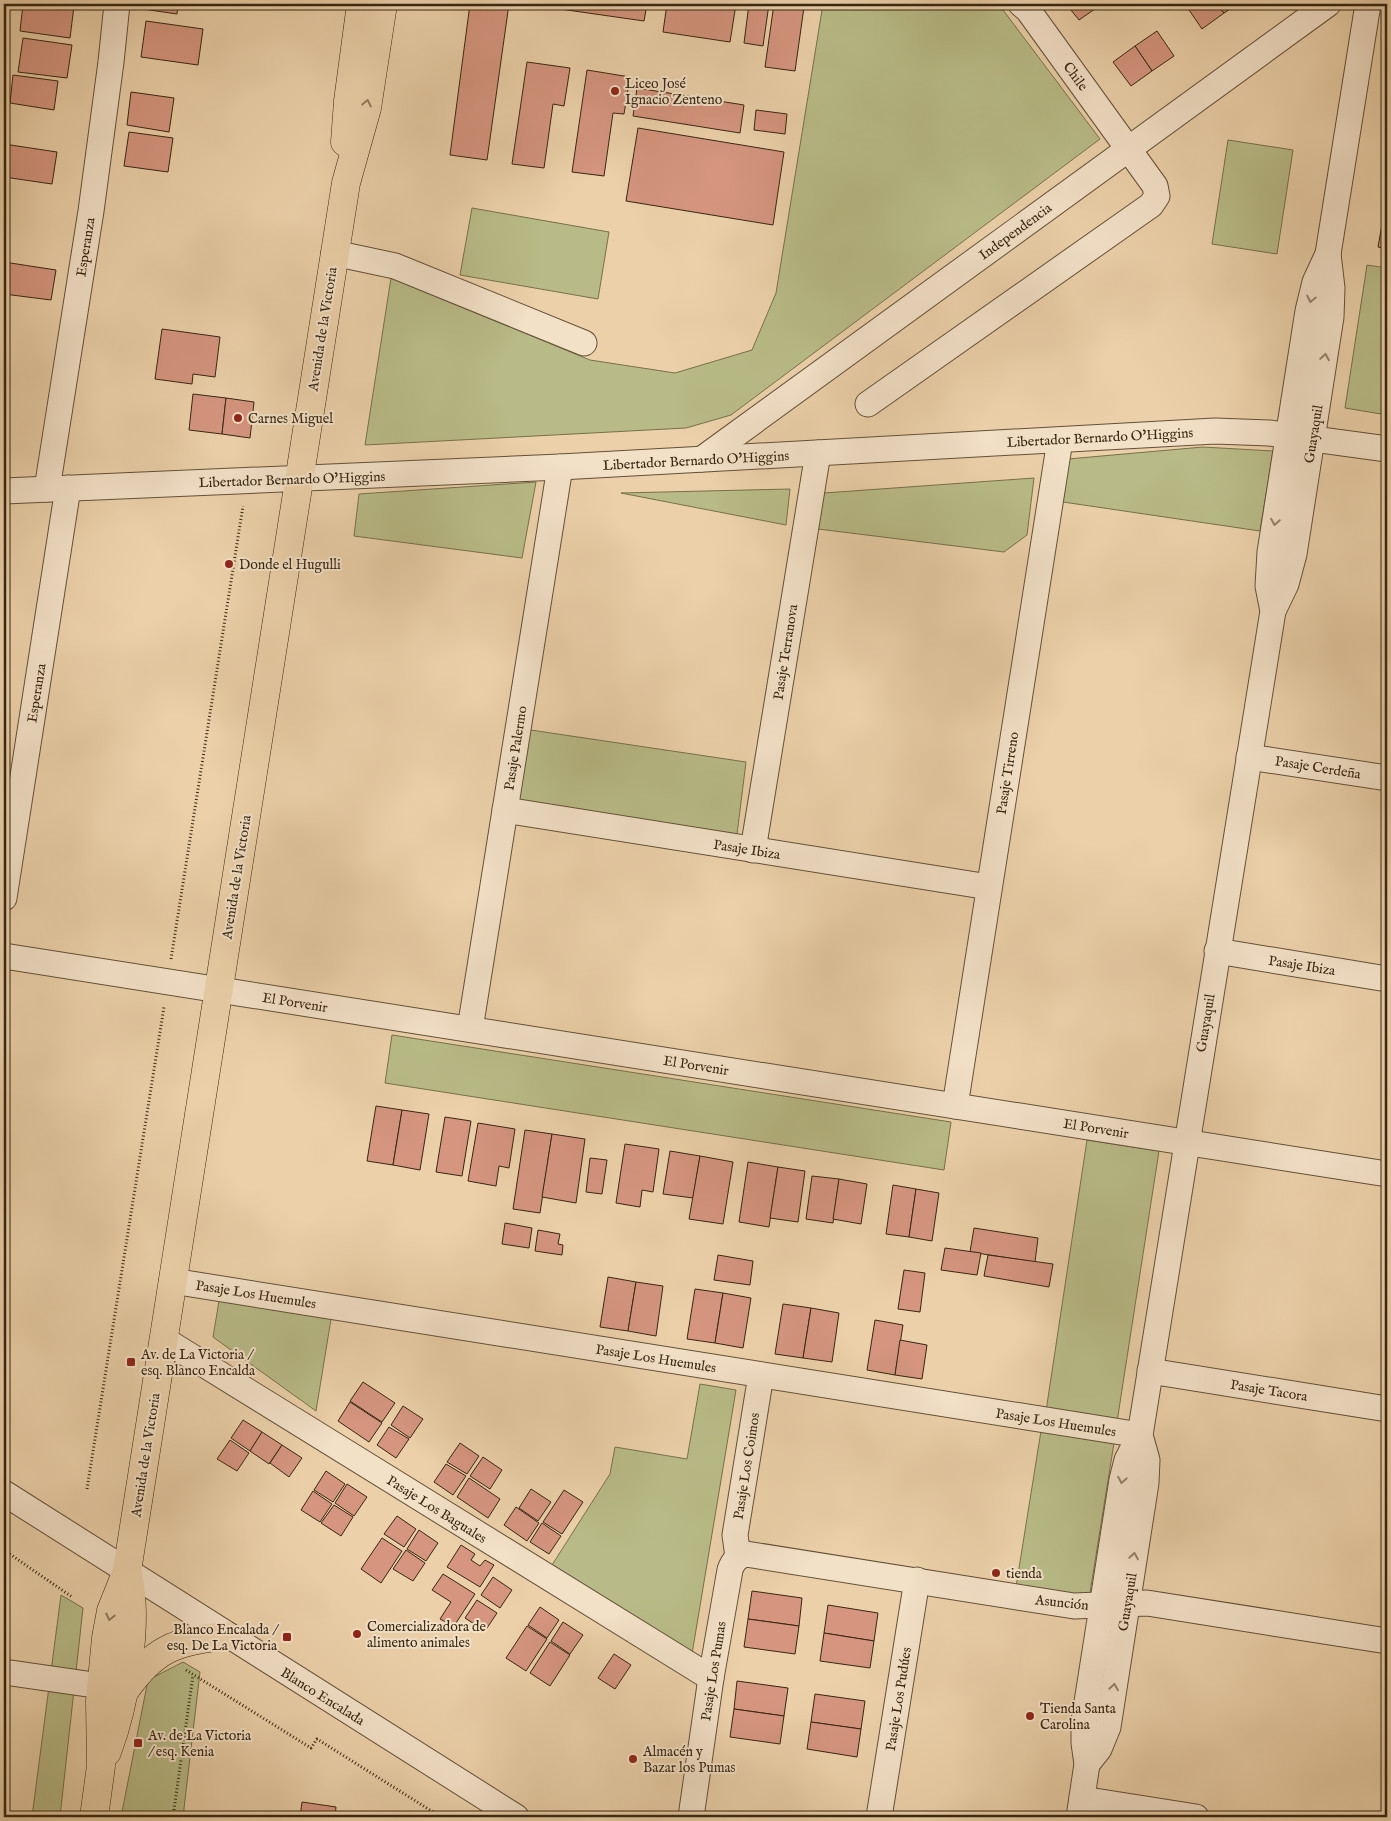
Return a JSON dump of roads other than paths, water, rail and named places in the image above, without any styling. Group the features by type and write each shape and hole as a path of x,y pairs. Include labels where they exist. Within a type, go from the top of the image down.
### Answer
{"main road":[{"name":"Avenida de la Victoria","path":"346,183 345,147 348,100 361,4"},
{"name":"Avenida de la Victoria","path":"94,1817 102,1766 113,1736 112,1689 131,1619 131,1600 127,1571 298,478 346,183 366,108 383,4"},
{"path":"112,1689 171,1647 195,1639 227,1636"}],"street":[{"name":"Esperanza","path":"4,898 15,757 58,488 117,4"},
{"name":"Chile","path":"868,404 1151,205 1156,196 1155,186 1129,148 1028,10 1021,4"},
{"name":"Independencia","path":"702,459 1328,4"},
{"name":"Guayaquil","path":"1080,1808 1087,1764 1084,1743 1084,1720 1102,1605 1124,1470 1132,1447 1140,1435 1273,611 1268,586 1268,568 1332,310 1331,271 1328,254 1368,4"},
{"path":"334,253 395,266 584,343"},
{"name":"Libertador Bernardo O'Higgins","path":"4,491 560,467 1215,431 1301,437 1387,449"},
{"name":"Pasaje Tirreno","path":"954,1106 1060,440"},
{"name":"Pasaje Terranova","path":"753,850 818,454"},
{"name":"Pasaje Palermo","path":"470,1029 560,467"},
{"name":"Pasaje Cerdeña","path":"1249,757 1387,778"},
{"name":"Pasaje Ibiza","path":"505,810 989,887"},
{"name":"Pasaje Ibiza","path":"1217,951 1387,979"},
{"name":"El Porvenir","path":"4,956 1387,1174"},
{"name":"Pasaje Los Huemules","path":"172,1281 1140,1435"},
{"name":"Pasaje Los Baguales","path":"163,1339 711,1678"},
{"name":"Pasaje Tacora","path":"1150,1371 1387,1409"},
{"name":"Pasaje Los Coimos","path":"738,1557 735,1535 761,1375"},
{"name":"Guayaquil","path":"1087,1764 1099,1749 1108,1727 1147,1472 1144,1447 1140,1435"},
{"name":"Blanco Encalada","path":"4,1493 227,1636 516,1817"},
{"name":"Asunción","path":"738,1557 754,1554 1074,1606 1148,1603 1387,1641"},
{"name":"Pasaje Los Pumas","path":"691,1817 711,1678 730,1570 732,1562 738,1557"},
{"name":"Pasaje Los Pudúes","path":"879,1817 917,1580"},
{"path":"4,1672 112,1689"},
{"path":"1080,1808 1196,1817"}],"place":[{"name":"Liceo José Ignacio Zenteno","path":"615,91"},
{"name":"Carnes Miguel","path":"238,418"},
{"name":"Donde el Hugulli","path":"229,564"},
{"name":"Av. de La Victoria / esq. Blanco Encalda","path":"131,1362"},
{"name":"tienda","path":"996,1573"},
{"name":"Comercializadora de alimento animales","path":"357,1634"},
{"name":"Blanco Encalada / esq. De La Victoria","path":"287,1637"},
{"name":"Tienda Santa Carolina","path":"1030,1716"},
{"name":"Av. de La Victoria / esq. Kenia","path":"138,1743"},
{"name":"Almacén y Bazar los Pumas","path":"633,1759"}]}
